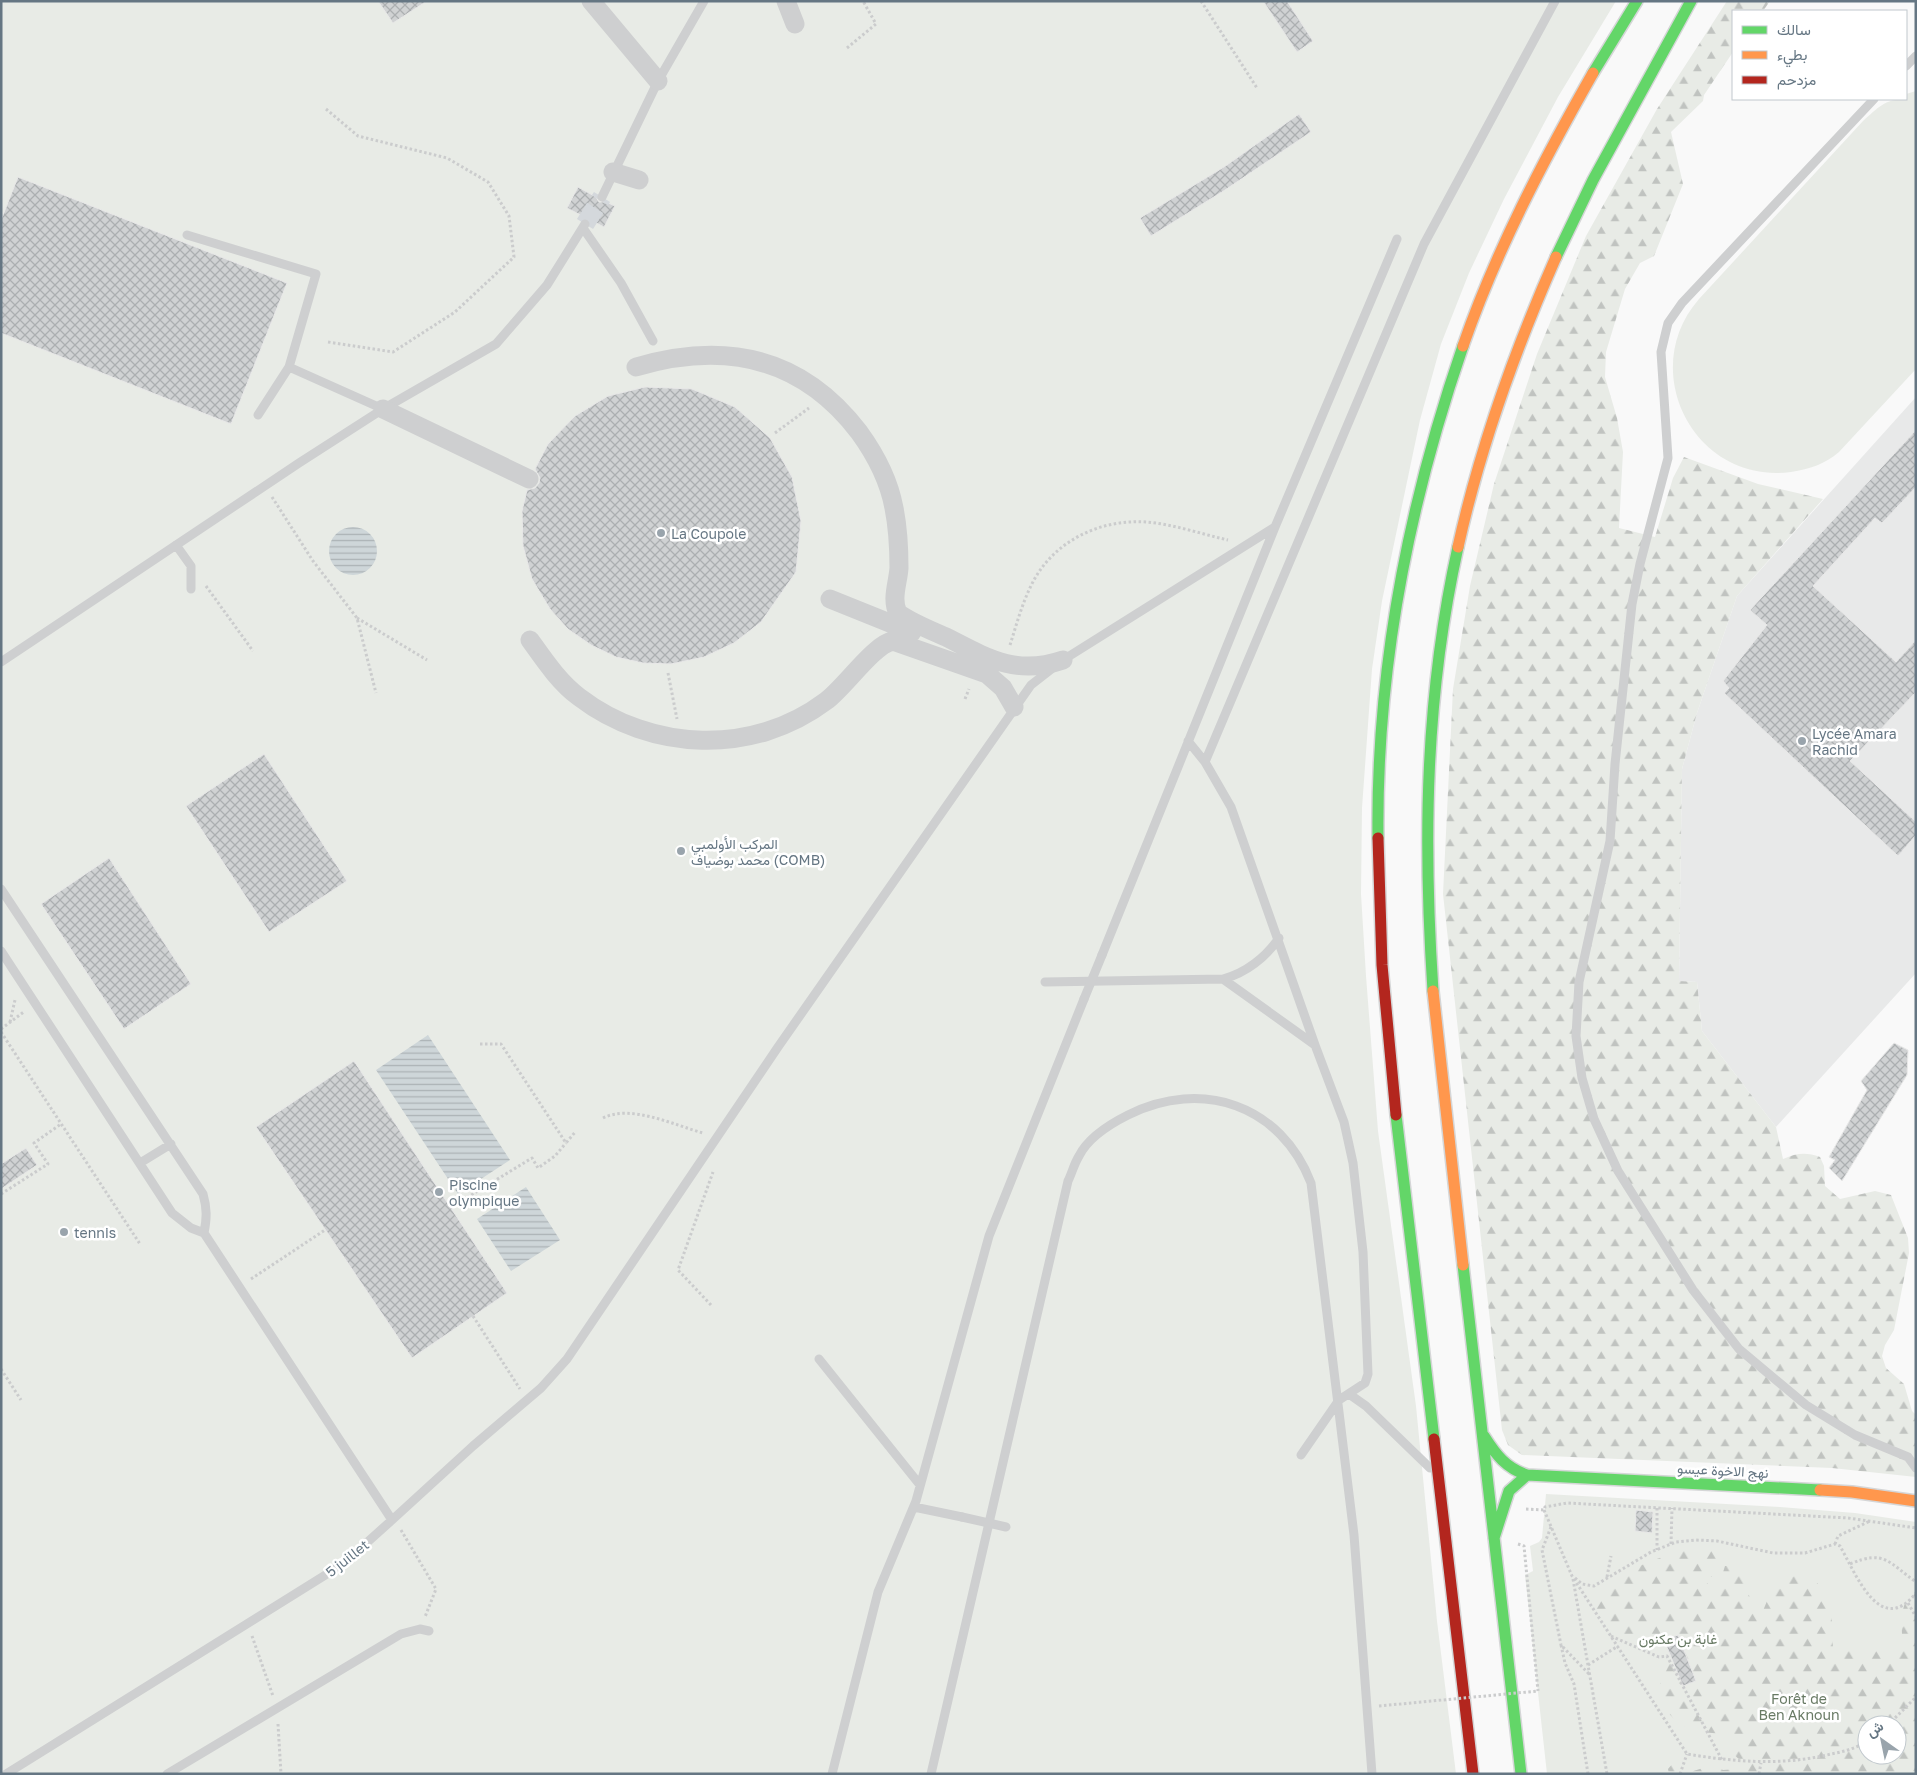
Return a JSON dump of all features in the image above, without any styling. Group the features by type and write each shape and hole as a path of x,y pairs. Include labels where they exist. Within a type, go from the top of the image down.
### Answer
{"main road":[{"path":"1473,1774 1400,1154 1380,921 1379,790 1386,688 1403,576 1438,427 1486,286 1531,185 1637,1"},
{"path":"1521,1774 1493,1542 1484,1436 1450,1159 1427,930 1426,803 1432,700 1456,552 1485,449 1510,374 1565,236 1607,154 1691,1"},
{"path":"1484,1436 1502,1463 1513,1471 1527,1475"},
{"path":"1493,1542 1509,1491 1527,1475"},
{"name":"نهج الاخوة عيسو","path":"1527,1475 1852,1492 1916,1501"}],"street":[{"path":"591,1 658,81"},
{"path":"786,1 795,24"},
{"path":"613,172 639,180"},
{"path":"636,367 668,358 702,354 735,356 768,364 799,377 827,396 849,419 868,445 883,474 891,497 899,537 899,570 895,601 898,613 945,648 1000,684 1014,707"},
{"path":"383,409 529,479"},
{"path":"830,599 945,648"},
{"path":"530,640 552,671 578,697 609,717 644,732 680,740 719,741 757,734 793,721 826,701 886,642 899,641 945,648 1008,665 1036,666 1063,660"}],"lane":[{"path":"602,197 658,81 704,1"},
{"path":"1205,762 1424,244 1555,1"},
{"path":"1907,65 1916,56"},
{"path":"1873,100 1682,303 1668,323 1661,360 1668,426 1668,458 1640,564 1632,604 1622,694 1610,841 1582,963 1576,1036 1587,1098 1618,1171 1682,1275 1721,1327 1739,1349 1806,1405 1855,1435 1908,1458 1916,1468"},
{"path":"1,662 264,486 383,409 496,344 547,285 584,226 621,283 653,341"},
{"path":"187,235 316,274 289,367 258,415"},
{"path":"832,1774 878,1592 914,1507 989,1236 1275,528 1397,239"},
{"path":"289,367 383,409"},
{"name":"5 juillet","path":"6,1774 344,1564 541,1388 582,1338 778,1047 1031,685 1063,660 1246,544 1275,528"},
{"path":"176,545 191,566 191,589"},
{"path":"1188,741 1205,762 1232,807 1315,1045 1344,1122 1353,1164 1363,1252 1368,1374 1365,1383 1339,1400 1301,1455"},
{"path":"1,889 203,1194 207,1207 204,1233"},
{"path":"1045,982 1223,978 1244,970 1273,947 1279,938"},
{"path":"1,951 172,1213 191,1228 204,1233 392,1520"},
{"path":"1223,978 1315,1045"},
{"path":"931,1774 1068,1181 1079,1155 1098,1134 1118,1120 1147,1106 1172,1100 1196,1099 1219,1100 1240,1106 1262,1119 1284,1137 1296,1151 1311,1184 1339,1400 1354,1536 1372,1774"},
{"path":"140,1163 171,1144"},
{"path":"819,1359 920,1485"},
{"path":"1348,1394 1414,1450 1438,1477"},
{"path":"914,1507 1006,1527"},
{"path":"167,1774 401,1634 424,1630"}],"path":[{"path":"847,48 876,24 863,1"},
{"path":"1201,1 1257,88"},
{"path":"326,109 358,136 447,158 488,182 509,216 514,257 455,312 393,352 328,342"},
{"path":"776,433 827,396"},
{"path":"264,486 313,561 356,618 376,693"},
{"path":"1003,642 1010,646 1027,594 1042,567 1063,546 1090,531 1118,522 1148,522 1246,544"},
{"path":"191,566 253,651"},
{"path":"356,618 427,660"},
{"path":"965,699 977,669"},
{"path":"668,673 680,740"},
{"path":"10,1022 16,997"},
{"path":"35,1003 1,1030 140,1244"},
{"path":"480,1044 500,1044 566,1143"},
{"path":"603,1118 617,1113 633,1113 719,1137"},
{"path":"1,1194 48,1164 34,1143 61,1124"},
{"path":"450,1208 532,1158 538,1168 555,1156 576,1131"},
{"path":"711,1305 678,1270 716,1162"},
{"path":"239,1286 326,1230"},
{"path":"473,1316 527,1400"},
{"path":"1,1369 21,1400"},
{"path":"1857,1745 1839,1752 1806,1760 1761,1763 1722,1760 1687,1754 1572,1576 1545,1508 1567,1503 1672,1508 1848,1518 1916,1528"},
{"path":"1657,1508 1657,1550"},
{"path":"1671,1544 1672,1508"},
{"path":"392,1520 405,1534 436,1589 424,1630"},
{"path":"1835,1544 1838,1536 1871,1521"},
{"path":"1551,1526 1542,1550 1565,1663 1574,1684 1588,1774"},
{"path":"1572,1576 1588,1586 1594,1586 1657,1550 1671,1544 1696,1540 1717,1541 1773,1553 1805,1553 1835,1544 1840,1546 1877,1605 1890,1610 1908,1603 1916,1593"},
{"path":"1379,1706 1538,1691 1524,1546 1517,1544"},
{"path":"1607,1579 1611,1556"},
{"path":"1850,1564 1875,1557 1883,1558 1916,1582"},
{"path":"1572,1576 1607,1774"},
{"path":"1908,1603 1916,1617"},
{"path":"1611,1635 1659,1657 1667,1656 1722,1760"},
{"path":"1561,1645 1589,1675"},
{"path":"1588,1665 1618,1646"},
{"path":"1898,1715 1916,1697"},
{"path":"1680,1774 1687,1754"},
{"path":"1759,1774 1761,1763"}],"shaded area":[{"name":"Lycée Amara Rachid","path":"1916,397 1916,973 1776,1127 1702,1031 1697,982 1679,981 1682,769 1697,713 1737,596"},
{"path":"348,527 358,527 370,534 377,546 377,556 370,568 358,575 348,575 340,571 333,564 329,556 329,546 333,538 340,531"},
{"path":"428,1035 510,1160 458,1194 376,1070"},
{"path":"526,1187 560,1240 511,1271 477,1219"}],"green space":[{"name":"المركب الأولمبي محمد بوضياف (COMB)","path":"1,1 1616,1 1558,97 1504,199 1469,273 1441,344 1420,420 1382,601 1372,669 1362,808 1361,894 1366,976 1378,1131 1416,1406 1437,1621 1456,1774 1,1774"},
{"path":"1727,1 1770,1 1764,10 1732,10 1732,53 1704,95 1703,101 1671,132 1683,184 1654,256 1640,263 1625,289 1606,352 1605,377 1617,418 1623,452 1619,528 1655,537 1673,478 1684,457 1758,484 1823,499 1737,596 1697,713 1682,769 1679,981 1697,982 1702,1031 1776,1127 1783,1159 1801,1154 1820,1157 1824,1166 1825,1186 1840,1199 1875,1191 1891,1195 1908,1238 1909,1253 1894,1330 1885,1345 1882,1356 1886,1368 1904,1384 1912,1411 1916,1415 1916,1477 1832,1468 1522,1455 1508,1445 1502,1430 1443,894 1453,689 1470,586 1494,484 1537,354 1586,236 1657,109"},
{"path":"1916,91 1916,369 1839,452 1823,463 1811,468 1791,472 1757,471 1727,461 1703,442 1685,417 1675,389 1673,358 1681,328 1699,299 1863,121 1882,105 1895,100 1907,100 1907,94"},
{"name":"غابة بن عكنون","path":"1546,1494 1780,1507 1855,1513 1916,1522 1916,1774 1547,1774 1525,1575 1533,1571 1530,1546 1539,1542 1542,1538"},
{"name":"Forêt de Ben Aknoun","path":"1694,1547 1712,1549 1718,1555 1718,1572 1714,1577 1707,1577 1706,1581 1709,1586 1718,1588 1725,1566 1744,1570 1749,1580 1747,1593 1756,1604 1752,1609 1760,1618 1772,1589 1781,1578 1798,1576 1811,1579 1820,1586 1826,1595 1830,1607 1833,1648 1902,1653 1903,1610 1909,1596 1916,1591 1916,1774 1669,1774 1668,1769 1674,1762 1683,1765 1690,1772 1713,1765 1723,1770 1738,1769 1742,1765 1741,1761 1732,1753 1731,1745 1736,1735 1706,1732 1685,1727 1662,1704 1657,1691 1670,1662 1665,1652 1658,1647 1650,1649 1632,1644 1607,1625 1595,1611 1597,1596 1609,1583 1619,1576 1659,1558"}],"building":[{"path":"378,1 427,1 393,23"},
{"path":"1263,1 1287,1 1313,41 1297,52"},
{"path":"1299,114 1311,132 1225,190 1151,236 1140,218 1224,167"},
{"path":"18,177 287,283 231,424 1,333 1,220"},
{"path":"578,187 596,197 599,202 606,202 615,206 604,227 567,208"},
{"name":"La Coupole","path":"645,387 692,389 735,407 770,438 792,477 801,521 796,572 761,622 734,643 704,657 671,664 643,663 616,657 591,645 568,629 550,609 532,579 523,546 522,511 527,490 535,488 539,483 540,478 535,469 548,444 575,416 608,396"},
{"path":"1916,430 1916,487 1882,523 1875,518 1813,586 1896,662 1916,640 1916,692 1850,761 1916,822 1916,835 1898,856 1724,693 1729,688 1723,681 1767,625 1750,610"},
{"path":"264,754 347,881 269,932 186,806"},
{"path":"109,858 191,984 124,1029 41,904"},
{"path":"1894,1043 1908,1050 1907,1075 1842,1181 1829,1168 1835,1160 1829,1157 1867,1090 1861,1081"},
{"path":"354,1061 507,1293 412,1358 256,1127"},
{"path":"26,1148 37,1165 1,1189 1,1164"},
{"path":"1636,1510 1653,1512 1652,1533 1635,1531"},
{"path":"1678,1635 1696,1681 1683,1686 1664,1640"}],"tunnel":[{"path":"585,224 602,197"}],"traffic: fast":[{"path":"1593,73 1637,1"},
{"path":"1556,257 1593,180 1691,1"},
{"path":"1378,838 1379,775 1383,713 1390,650 1400,588 1427,466 1463,346"},
{"path":"1433,991 1428,878 1429,768 1439,658 1458,547"},
{"path":"1396,1115 1434,1439"},
{"path":"1463,1265 1521,1774"},
{"path":"1484,1436 1507,1465 1527,1475 1820,1490"},
{"path":"1494,1538 1509,1491 1527,1475"}],"traffic: slow":[{"path":"1463,346 1505,241 1556,139 1593,73"},
{"path":"1458,547 1477,473 1500,399 1526,327 1556,257"},
{"path":"1433,991 1463,1265"},
{"path":"1820,1490 1852,1492 1916,1501"}],"traffic: jam":[{"path":"1378,838 1382,965 1396,1115"},
{"path":"1434,1439 1473,1774"}],"place":[{"name":"La Coupole","path":"661,533"},
{"name":"Lycée Amara Rachid","path":"1802,741"},
{"name":"المركب الأولمبي محمد بوضياف (COMB)","path":"681,851"},
{"name":"Piscine olympique","path":"439,1192"},
{"name":"tennis","path":"64,1232"}]}
